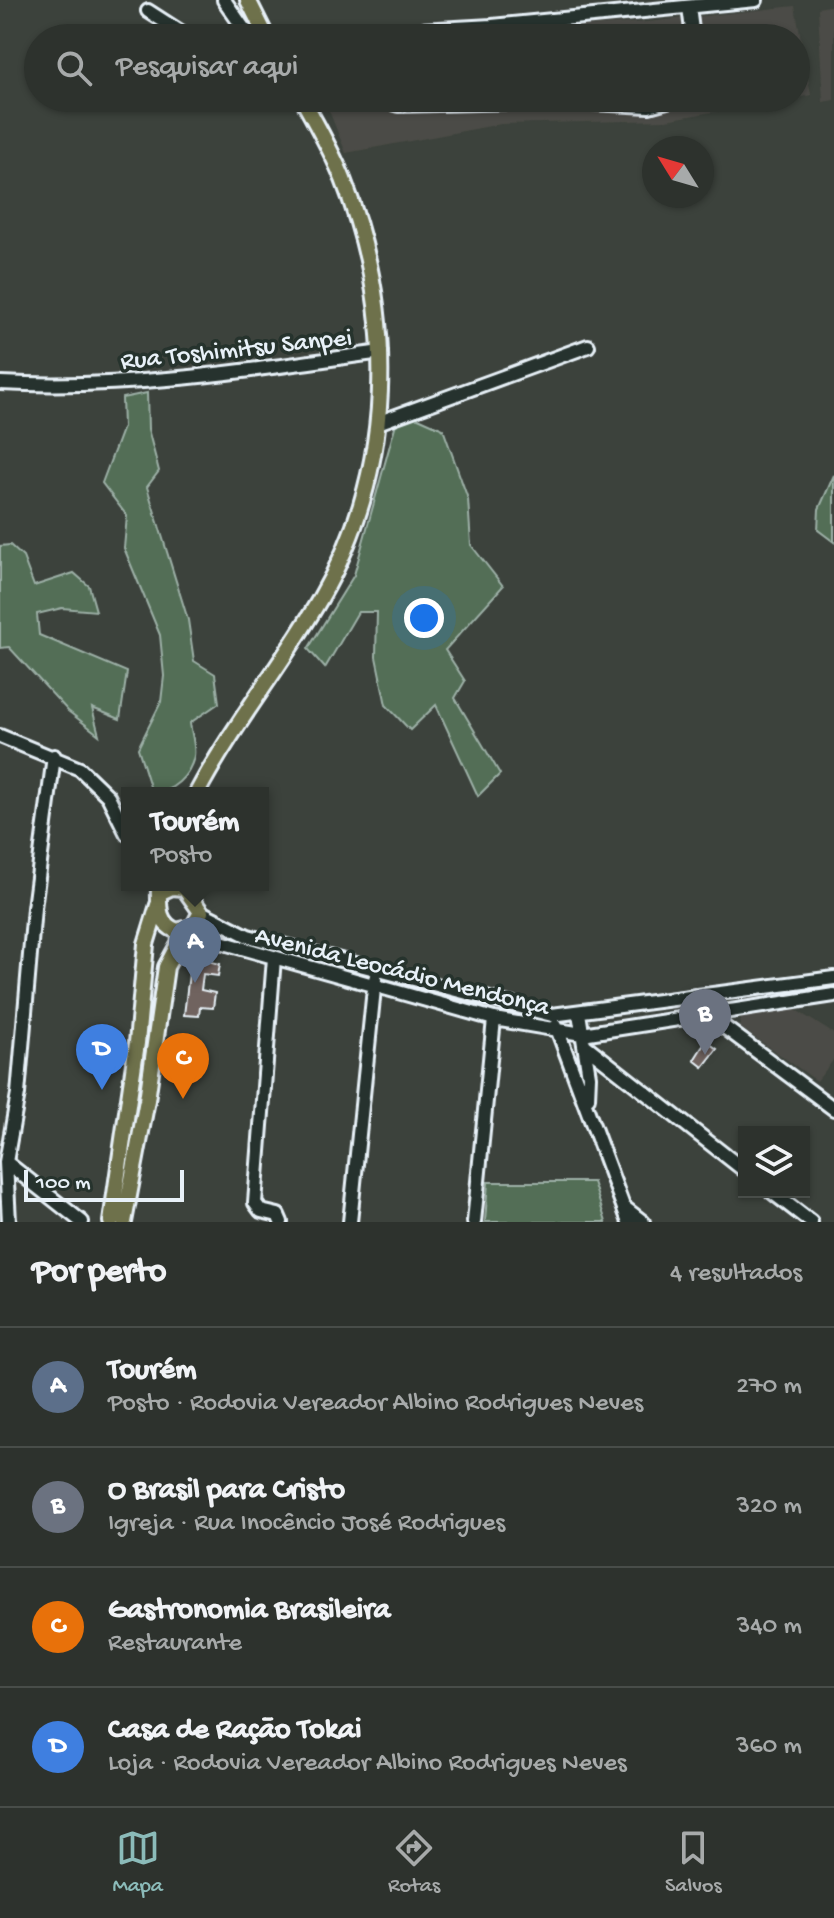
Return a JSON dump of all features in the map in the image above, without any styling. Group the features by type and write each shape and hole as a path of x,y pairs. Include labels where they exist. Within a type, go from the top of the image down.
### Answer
{"main road":[{"path":"248,0 260,24"},
{"path":"200,787 222,746 335,572 363,503 380,422 381,352 373,283 342,176 309,112"},
{"path":"124,1222 147,1100 166,967 185,932 193,927 201,912 185,891"},
{"path":"156,892 170,928 185,932"},
{"path":"111,1222 137,1043 146,944 156,892"}],"street":[{"path":"224,0 241,24"},
{"path":"490,24 756,0"},
{"path":"689,7 691,24"},
{"path":"148,11 168,24"},
{"path":"380,422 588,346"},
{"name":"Rua Toshimitsu Sanpei","path":"0,383 46,386 180,381 381,352"},
{"path":"0,736 80,769 108,796 121,822"},
{"path":"9,1222 6,1162 21,1067 34,908 54,756"},
{"name":"Avenida Leocádio Mendonça","path":"201,912 248,936 552,1015 834,978"},
{"name":"Avenida Leocádio Mendonça","path":"185,932 494,1019 558,1031 584,1040 708,1015 834,995"},
{"path":"274,958 255,1203 261,1211 278,1215 281,1222"},
{"path":"350,1222 377,970"},
{"path":"694,996 708,1015 834,1109"},
{"path":"579,1013 589,1076 587,1092 590,1113"},
{"path":"552,1015 629,1222"},
{"path":"474,1222 494,1019"},
{"path":"584,1040 625,1078 738,1165"},
{"path":"589,1076 599,1073 625,1078"},
{"path":"6,1162 82,1222"},
{"path":"780,1198 811,1222"},
{"path":"625,1208 643,1222"}],"shaded area":[{"path":"834,5 834,100 823,102 818,8"},
{"path":"795,6 798,24 617,24"},
{"path":"330,112 712,112 666,120 501,124 346,153"},
{"path":"788,1005 834,1034 834,1059 817,1081 740,1027 741,1016"}],"green space":[{"path":"147,393 148,429 159,471 147,487 188,620 194,661 215,674 219,703 190,723 194,744 192,763 173,787 150,787 138,748 161,702 164,676 160,635 124,548 127,516 102,483 123,427 122,398"},
{"path":"416,417 443,429 468,499 471,545 503,586 445,650 465,681 455,698 500,774 478,796 436,705 410,730 386,705 376,657 377,612 358,612 325,668 308,649 354,575 396,423"},
{"path":"834,475 834,542 818,530 819,509"},
{"path":"10,545 23,557 34,586 74,573 89,586 96,611 62,608 37,614 39,635 127,672 120,719 92,708 99,735 68,711 9,647 0,648 0,546"},
{"path":"488,1182 593,1182 606,1222 485,1222"}],"building":[{"path":"191,957 220,964 218,976 203,974 201,990 215,993 213,1008 200,1007 199,1016 184,1015"},
{"path":"706,1041 717,1049 703,1067 694,1060"}],"place":[{"name":"Tourém","path":"195,983"},
{"name":"O Brasil para Cristo","path":"705,1055"},
{"name":"Casa de Ração Tokai","path":"102,1090"},
{"name":"Gastronomia Brasileira","path":"183,1099"}]}
